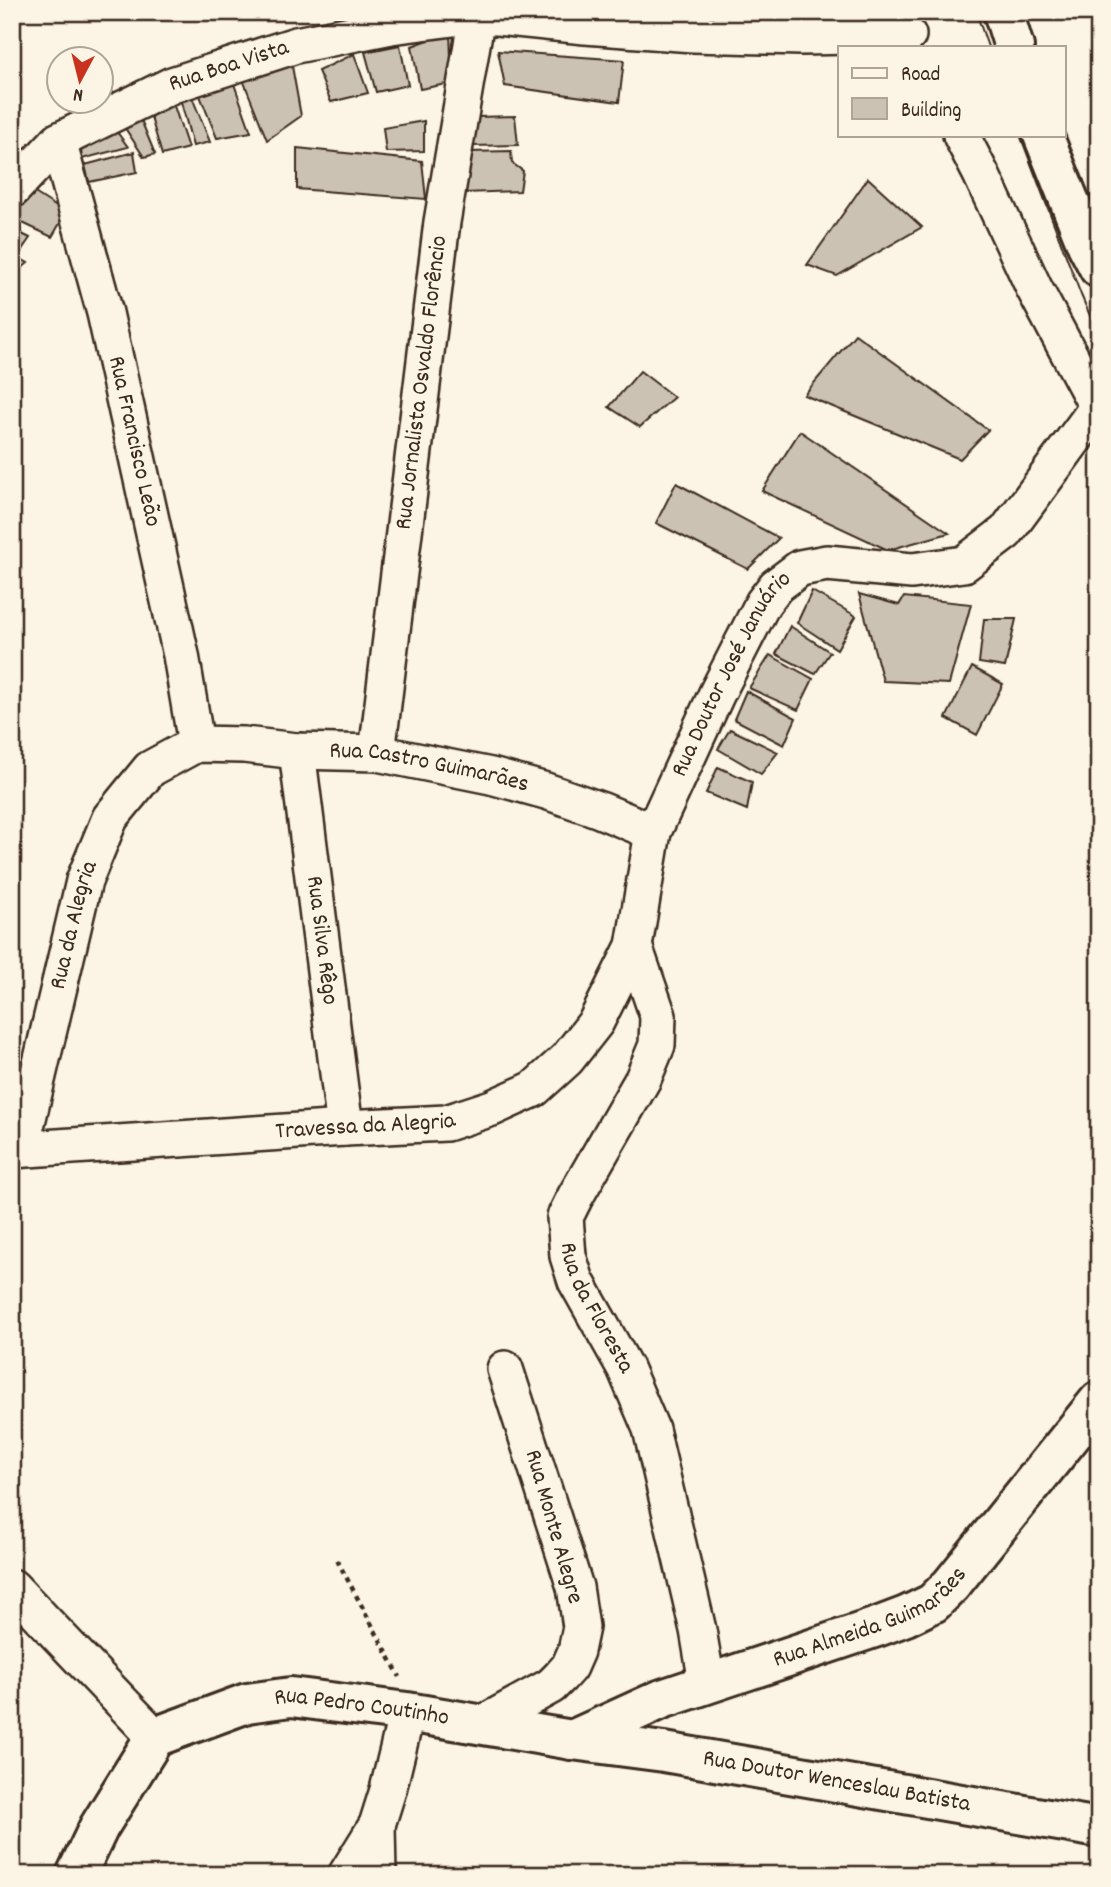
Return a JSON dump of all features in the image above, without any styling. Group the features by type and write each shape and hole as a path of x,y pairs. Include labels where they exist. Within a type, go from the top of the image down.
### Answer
{"main road":[{"path":"1003,12 1014,46"},
{"path":"1043,136 1087,246 1099,268"},
{"name":"Rua Almeida Guimarães","path":"572,1740 662,1699 877,1627 933,1603 951,1586 1099,1401"},
{"name":"Rua Pedro Coutinho","path":"155,1737 247,1703 291,1697 405,1698 482,1724 572,1740"},
{"path":"662,1699 656,1727 664,1752"},
{"path":"76,1875 99,1827 155,1737"},
{"name":"Rua Doutor Wenceslau Batista","path":"572,1740 664,1752 1099,1828"}],"street":[{"name":"Rua Boa Vista","path":"12,190 58,141 172,85 296,45 391,26 477,15 693,34 801,37 908,32"},
{"name":"Rua Jornalista Osvaldo Florêncio","path":"377,753 442,222 477,15"},
{"path":"962,136 1034,288 1098,409"},
{"name":"Rua Francisco Leão","path":"58,141 117,364 181,655 196,744"},
{"name":"Rua Doutor José Januário","path":"634,946 653,832 723,682 763,603 776,586 800,568 827,563 912,571 964,564 1006,532 1098,409"},
{"name":"Rua Castro Guimarães","path":"196,744 377,753 513,782 600,810 653,832"},
{"name":"Rua da Alegria","path":"17,1149 84,881 110,818 150,769 196,744"},
{"name":"Rua Silva Rêgo","path":"297,751 345,1128"},
{"name":"Travessa da Alegria","path":"17,1149 446,1123 492,1108 534,1089 567,1059 596,1021 634,946"},
{"name":"Rua da Floresta","path":"634,946 657,1016 657,1045 643,1079 565,1217 566,1236 568,1256 576,1281 625,1368 651,1429 698,1630 706,1683"},
{"name":"Rua Monte Alegre","path":"482,1724 551,1686 569,1667 576,1651 580,1626 575,1587 505,1369"},
{"path":"12,1587 155,1737"},
{"path":"346,1875 377,1825 388,1790 405,1698"},
{"path":"377,1825 378,1875"}],"path":[{"path":"337,1560 405,1698"}],"building":[{"path":"676,12 726,12 725,18"},
{"path":"450,32 452,83 420,89 412,46"},
{"path":"400,45 408,85 376,92 365,52"},
{"path":"498,51 624,60 619,102 505,86"},
{"path":"354,54 368,93 331,102 318,71"},
{"path":"292,66 301,116 267,140 242,77"},
{"path":"233,81 251,132 217,138 199,93"},
{"path":"190,92 210,142 193,146 180,98"},
{"path":"172,100 188,148 162,155 150,114"},
{"path":"139,115 155,154 144,157 121,122"},
{"path":"515,116 518,145 472,146 476,117"},
{"path":"424,121 424,151 386,152 383,128"},
{"path":"114,128 128,147 82,159 80,142"},
{"path":"297,148 422,161 426,199 297,189"},
{"path":"511,151 512,163 523,171 520,191 464,193 469,152"},
{"path":"134,152 137,172 89,182 85,165"},
{"path":"868,178 922,227 837,276 807,265"},
{"path":"27,188 66,213 52,237 12,218 12,209"},
{"path":"12,229 30,238 21,251 12,247"},
{"path":"12,254 28,263 13,276 12,275"},
{"path":"855,334 988,430 960,459 804,395"},
{"path":"640,371 674,397 640,427 609,407"},
{"path":"800,431 949,533 888,550 762,491"},
{"path":"676,483 779,538 748,569 656,523"},
{"path":"812,591 856,616 837,649 797,623"},
{"path":"859,594 899,605 904,597 971,604 949,684 883,681"},
{"path":"984,619 1016,619 1005,667 979,663"},
{"path":"790,626 830,652 815,674 776,654"},
{"path":"770,655 813,679 798,710 749,688"},
{"path":"972,667 1003,684 977,735 946,718"},
{"path":"746,691 796,718 784,745 734,719"},
{"path":"730,729 778,752 761,774 718,749"},
{"path":"718,767 752,782 747,810 706,793"}],"tram line":[{"path":"976,12 988,46"},
{"path":"1020,136 1099,336"}]}
